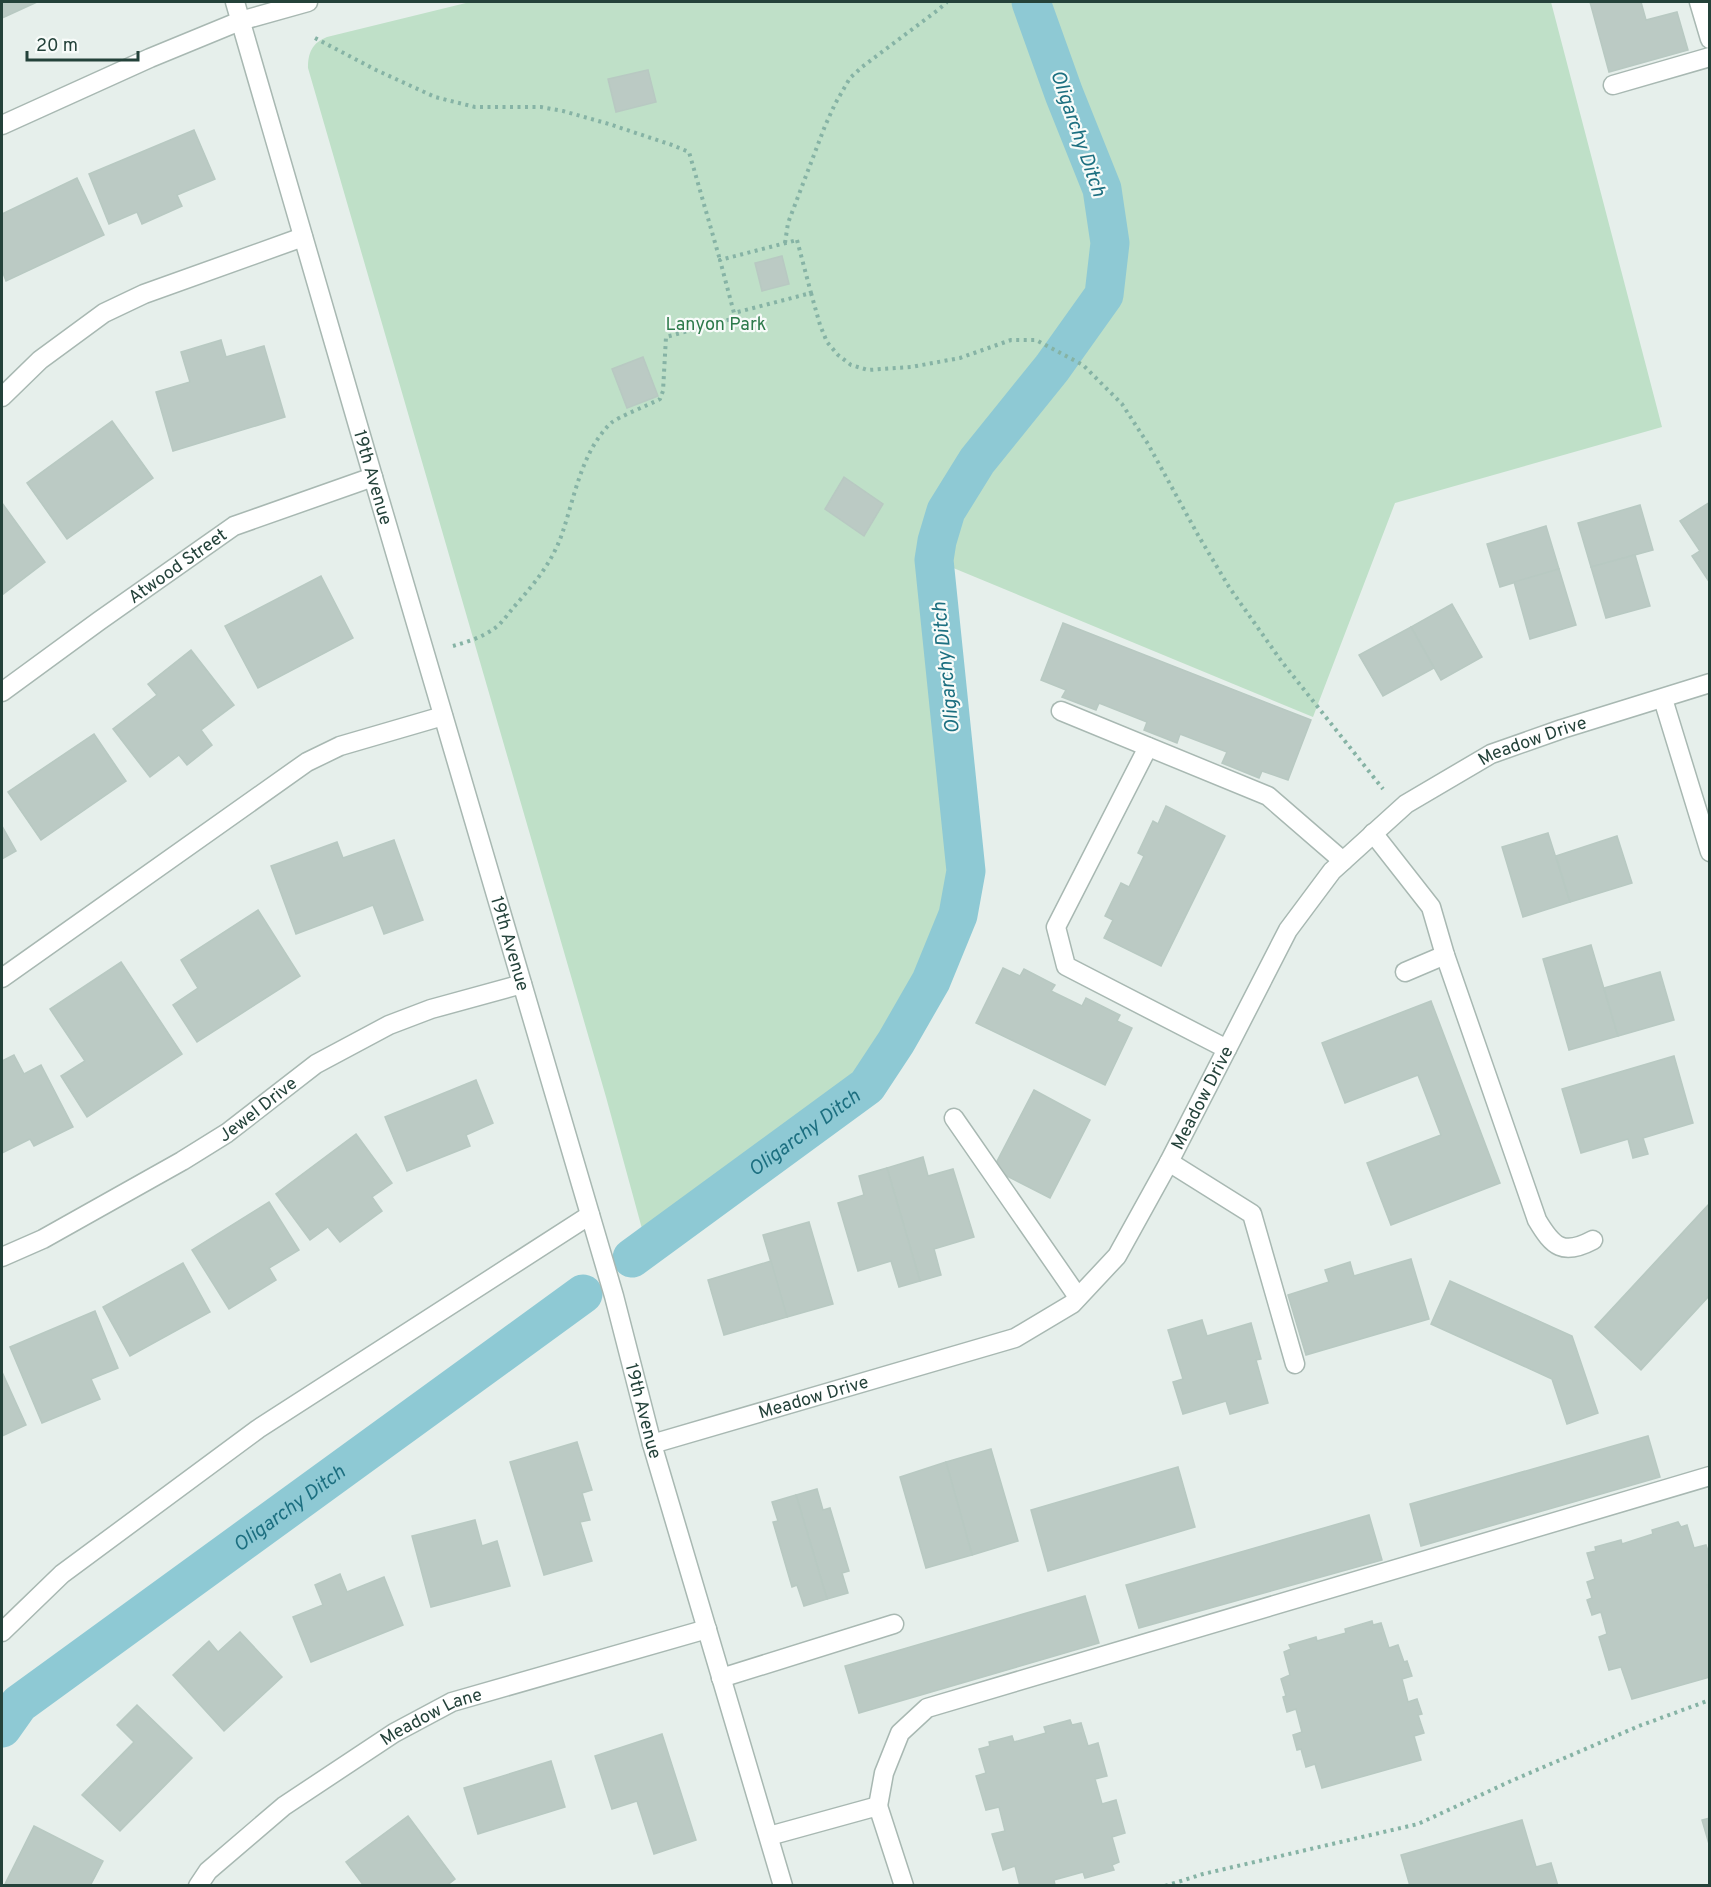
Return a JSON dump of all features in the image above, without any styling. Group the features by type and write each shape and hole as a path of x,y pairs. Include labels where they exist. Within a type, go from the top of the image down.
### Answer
{"street":[{"name":"19th Avenue","path":"235,2 614,1296 652,1444 783,1886"},
{"path":"2,125 150,58 240,21 308,2"},
{"path":"1699,2 1710,39"},
{"path":"1613,86 1710,57"},
{"path":"2,397 40,360 104,313 144,294 303,237"},
{"name":"Atwood Street","path":"2,692 234,526 373,477"},
{"name":"Meadow Drive","path":"652,1444 1015,1338 1072,1304 1117,1256 1169,1162 1288,930 1332,871 1398,809 1491,754 1562,729 1710,683"},
{"path":"1663,699 1710,852"},
{"path":"1061,711 1268,796 1343,861"},
{"path":"2,978 307,762 340,746 443,716"},
{"path":"1148,747 1056,927 1063,956 1066,966 1227,1049"},
{"path":"1373,834 1431,907 1445,955 1537,1220 1547,1238 1565,1248 1577,1248 1593,1240"},
{"path":"1406,972 1445,955"},
{"name":"Jewel Drive","path":"2,1257 43,1239 183,1161 227,1133 316,1064 379,1031 431,1010 522,984"},
{"path":"954,1118 1078,1298"},
{"path":"1169,1162 1252,1214 1295,1364"},
{"path":"2,1632 62,1574 258,1429 590,1215"},
{"path":"904,1886 878,1806 884,1773 900,1733 927,1708 1710,1476"},
{"path":"722,1678 894,1624"},
{"name":"Meadow Lane","path":"198,1886 208,1871 284,1806 394,1733 452,1702 707,1629"},
{"path":"769,1836 878,1806"}],"path":[{"path":"785,243 788,223 825,126 850,78 947,2"},
{"path":"315,38 376,70 435,97 475,107 541,107 563,111 620,127 689,153 735,318 666,337 663,391 660,399 612,422 596,444 579,478 555,550 536,582 495,628 470,641 425,655"},
{"path":"720,260 796,240 827,342 838,355 852,365 868,370 911,367 960,358 1011,340 1036,340 1083,365 1122,404 1229,587 1264,638 1398,809"},
{"path":"734,314 811,293"},
{"path":"1165,1886 1203,1874 1418,1824 1640,1726 1710,1700"}],"green space":[{"name":"Lanyon Park","path":"470,2 1551,2 1662,427 1395,503 1313,717 934,560 966,871 958,915 931,981 896,1042 867,1086 647,1247 606,1097 308,68 312,49 327,37"}],"building":[{"path":"2,2 37,2 2,18"},
{"path":"1590,2 1641,2 1646,20 1677,12 1688,50 1609,72"},
{"path":"648,70 656,102 616,112 608,79"},
{"path":"194,130 215,179 177,195 182,206 142,224 137,212 109,224 89,174"},
{"path":"77,178 104,235 6,281 2,270 2,214"},
{"path":"782,256 789,284 762,291 755,263"},
{"path":"221,340 226,357 264,346 285,417 173,451 156,392 190,382 181,352"},
{"path":"643,357 658,396 627,408 612,369"},
{"path":"112,421 153,478 67,539 27,483"},
{"path":"844,477 883,504 864,536 825,509"},
{"path":"1710,502 1710,583 1692,556 1700,551 1680,521"},
{"path":"2,503 45,562 2,595"},
{"path":"1640,505 1653,550 1591,567 1578,523"},
{"path":"1546,526 1559,569 1500,587 1487,544"},
{"path":"1635,555 1650,606 1606,618 1591,567"},
{"path":"1559,569 1576,625 1530,639 1514,582"},
{"path":"321,576 353,638 258,688 225,626"},
{"path":"1452,604 1482,657 1441,680 1411,627"},
{"path":"1063,623 1311,720 1288,780 1262,771 1259,778 1222,763 1227,752 1180,734 1177,743 1144,730 1147,722 1099,703 1096,710 1062,697 1066,690 1041,680"},
{"path":"1411,627 1434,668 1383,696 1359,655"},
{"path":"191,650 234,705 201,730 212,745 187,765 179,755 150,777 113,729 157,695 148,684"},
{"path":"94,734 126,781 41,840 8,792"},
{"path":"1166,806 1225,836 1161,966 1104,938 1113,920 1105,916 1121,883 1129,887 1144,856 1138,853 1153,821 1158,824"},
{"path":"2,826 16,851 2,859"},
{"path":"1548,833 1570,902 1523,917 1502,847"},
{"path":"1617,836 1632,883 1570,902 1556,856"},
{"path":"394,840 423,920 384,934 373,905 296,934 271,866 337,842 343,858"},
{"path":"258,910 300,976 197,1042 173,1005 198,988 181,960"},
{"path":"1591,945 1618,1036 1569,1050 1543,959"},
{"path":"121,962 182,1054 87,1117 61,1076 85,1061 50,1009"},
{"path":"1003,968 1020,976 1024,969 1055,985 1051,991 1082,1006 1086,998 1120,1015 1117,1021 1132,1028 1105,1085 976,1023"},
{"path":"1660,972 1674,1020 1618,1036 1604,988"},
{"path":"1431,1001 1500,1183 1391,1225 1367,1163 1441,1135 1418,1075 1345,1103 1322,1043"},
{"path":"14,1055 24,1074 41,1065 73,1127 34,1146 30,1139 2,1153 2,1061"},
{"path":"1674,1056 1693,1123 1643,1138 1648,1154 1633,1158 1628,1139 1581,1153 1562,1089"},
{"path":"476,1080 493,1123 466,1135 470,1146 407,1171 385,1117"},
{"path":"1034,1090 1090,1120 1050,1198 993,1169"},
{"path":"356,1134 392,1183 372,1197 382,1211 340,1242 328,1227 310,1240 276,1194"},
{"path":"923,1157 928,1176 953,1169 974,1237 934,1249 941,1275 920,1281 887,1168"},
{"path":"887,1168 920,1281 899,1287 891,1261 858,1271 838,1203 864,1195 859,1176"},
{"path":"269,1202 299,1250 269,1268 276,1280 229,1309 192,1250"},
{"path":"1710,1203 1710,1295 1641,1370 1595,1327"},
{"path":"809,1222 833,1304 787,1317 763,1235"},
{"path":"1411,1259 1429,1319 1306,1355 1288,1295 1329,1282 1325,1270 1350,1262 1354,1276"},
{"path":"771,1261 787,1317 724,1335 708,1280"},
{"path":"183,1263 210,1312 130,1356 103,1307"},
{"path":"1450,1281 1572,1336 1598,1413 1567,1424 1552,1379 1431,1324"},
{"path":"95,1311 118,1368 91,1379 100,1399 42,1423 10,1347"},
{"path":"1202,1320 1207,1336 1251,1323 1261,1359 1256,1360 1268,1403 1230,1414 1226,1401 1183,1414 1173,1382 1183,1379 1168,1330"},
{"path":"2,1372 26,1425 2,1436"},
{"path":"1648,1436 1660,1477 1421,1546 1410,1504"},
{"path":"577,1442 592,1490 582,1493 590,1520 580,1522 592,1561 544,1575 510,1462"},
{"path":"991,1449 1018,1541 972,1555 946,1462"},
{"path":"946,1462 972,1555 926,1568 900,1477"},
{"path":"1178,1467 1195,1527 1048,1571 1031,1510"},
{"path":"817,1489 823,1510 830,1508 849,1571 842,1573 848,1593 827,1599 796,1495"},
{"path":"796,1495 827,1599 804,1606 797,1585 792,1587 773,1522 778,1521 772,1502"},
{"path":"1369,1515 1382,1560 1139,1628 1126,1585"},
{"path":"475,1520 482,1546 497,1541 510,1586 431,1607 412,1536"},
{"path":"1678,1522 1681,1527 1687,1525 1694,1548 1706,1545 1710,1557 1710,1584 1707,1585 1710,1594 1710,1677 1632,1699 1621,1667 1609,1670 1599,1637 1607,1634 1601,1612 1592,1615 1587,1600 1592,1598 1587,1582 1595,1579 1587,1553 1596,1551 1595,1547 1621,1540 1622,1544 1653,1534 1652,1530"},
{"path":"340,1574 347,1592 384,1577 403,1625 311,1662 293,1617 323,1605 315,1585"},
{"path":"1085,1596 1099,1643 859,1713 845,1666"},
{"path":"1372,1621 1373,1625 1381,1623 1389,1648 1398,1645 1404,1662 1407,1661 1412,1676 1402,1679 1408,1702 1417,1699 1422,1714 1418,1715 1424,1733 1414,1736 1421,1760 1322,1788 1315,1764 1306,1767 1301,1749 1297,1750 1293,1735 1302,1732 1296,1709 1287,1712 1283,1697 1286,1696 1281,1679 1290,1675 1284,1652 1291,1649 1289,1645 1316,1637 1317,1641 1346,1633 1345,1629"},
{"path":"240,1632 282,1677 224,1731 173,1675 209,1641 218,1652"},
{"path":"137,1705 192,1758 120,1831 82,1795 134,1742 117,1725"},
{"path":"1070,1720 1072,1725 1081,1723 1088,1746 1098,1743 1107,1776 1095,1779 1102,1804 1116,1800 1125,1833 1112,1837 1119,1862 1112,1865 1114,1870 1085,1878 1083,1872 1054,1880 1055,1885 1052,1886 1020,1886 1015,1866 1003,1870 992,1834 1005,1831 999,1807 986,1810 976,1776 986,1773 979,1749 990,1746 989,1742 1012,1736 1014,1742 1046,1733 1044,1727"},
{"path":"662,1734 696,1840 654,1854 637,1801 612,1809 595,1756"},
{"path":"551,1761 565,1807 478,1834 464,1788"},
{"path":"408,1816 455,1879 446,1886 364,1886 346,1862"},
{"path":"1710,1818 1710,1844 1709,1844 1702,1820"},
{"path":"1522,1820 1536,1867 1551,1863 1558,1886 1410,1886 1401,1855"},
{"path":"34,1826 103,1861 90,1886 4,1886"}],"waterway":[{"name":"Oligarchy Ditch","path":"632,1258 867,1086 896,1042 931,981 958,915 966,871 934,560 937,541 946,511 977,461 1052,368 1104,295 1110,243 1102,189 1064,94 1031,2"},
{"name":"Oligarchy Ditch","path":"2,1728 19,1704 583,1294"}]}
